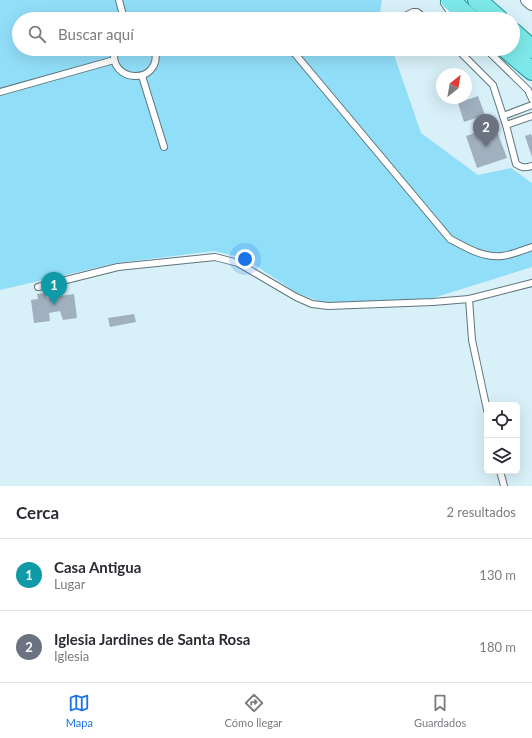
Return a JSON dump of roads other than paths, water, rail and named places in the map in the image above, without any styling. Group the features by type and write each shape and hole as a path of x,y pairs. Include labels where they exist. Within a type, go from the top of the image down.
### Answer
{"main road":[{"path":"450,0 463,12"},
{"path":"477,0 490,12"},
{"path":"520,38 532,49"},
{"path":"514,56 532,71"}],"street":[{"path":"527,0 532,4"}],"lane":[{"path":"119,0 122,12"},
{"path":"443,0 449,12"},
{"path":"114,56 114,60 121,72 128,76 134,77 142,76 148,73 155,63 156,56"},
{"path":"297,56 450,239 471,251 488,256 504,256 532,247"},
{"path":"464,56 493,85 506,125 516,164 525,168 532,166"},
{"path":"493,56 528,90 532,99"},
{"path":"0,92 114,60"},
{"path":"142,76 164,147"},
{"path":"503,116 532,105"},
{"path":"506,125 532,116"},
{"path":"38,287 118,266 215,258 238,263 296,297 312,304 328,306 433,302 469,299 532,284"},
{"path":"469,299 472,340 485,402"},
{"path":"501,474 504,486"}],"place":[{"name":"Iglesia Jardines de Santa Rosa","path":"486,147"},
{"name":"Casa Antigua","path":"54,305"}]}
